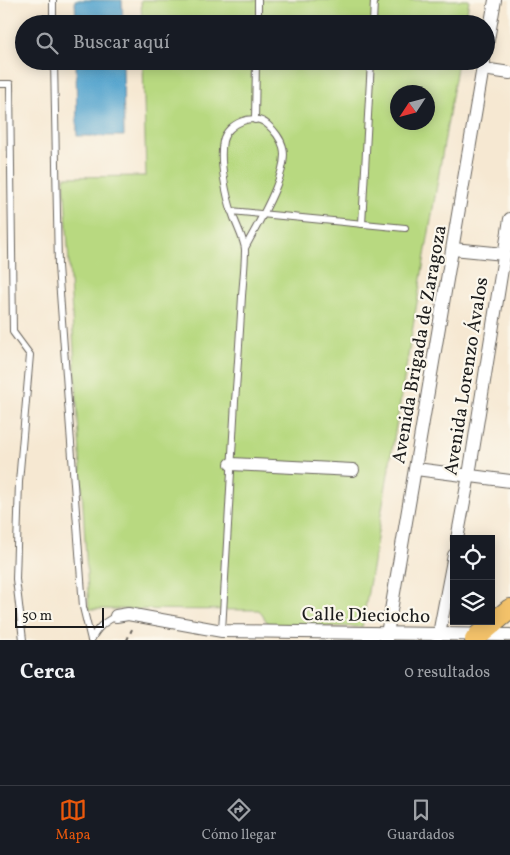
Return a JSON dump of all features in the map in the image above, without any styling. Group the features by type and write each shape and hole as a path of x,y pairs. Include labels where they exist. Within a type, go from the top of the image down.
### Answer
{"main road":[{"path":"477,637 510,609"}],"street":[{"path":"492,15 495,0"},
{"path":"495,68 510,73"},
{"name":"Avenida Brigada de Zaragoza","path":"386,637 483,70"},
{"name":"Avenida Lorenzo Ávalos","path":"458,535 510,219"},
{"path":"453,248 504,254"},
{"path":"231,464 353,470"},
{"path":"416,469 510,481"},
{"path":"439,634 450,576"},
{"name":"Calle Dieciocho","path":"116,616 128,614 222,631 268,636 386,637 439,634 477,637 510,635"}],"lane":[{"path":"53,0 53,15"},
{"path":"258,0 258,15"},
{"path":"373,15 374,0"},
{"path":"54,70 58,266 83,607 91,640"},
{"path":"255,120 256,70"},
{"path":"362,224 371,70"},
{"path":"0,84 10,84 13,332 30,355 19,482 16,579 23,640"},
{"path":"222,631 245,248 279,179 283,161 283,147 272,128 265,122 255,120 243,120 230,127 224,138 221,153 231,211 245,248"},
{"path":"231,211 406,228"},
{"path":"91,640 96,630 116,616"}],"green space":[{"path":"141,0 469,0 466,15 142,15"},
{"path":"143,70 456,70 362,627 269,625 259,610 89,609 64,177 146,176"}],"water":[{"path":"75,0 122,0 123,15 76,15"},
{"path":"76,70 123,70 124,136 77,136"}]}
